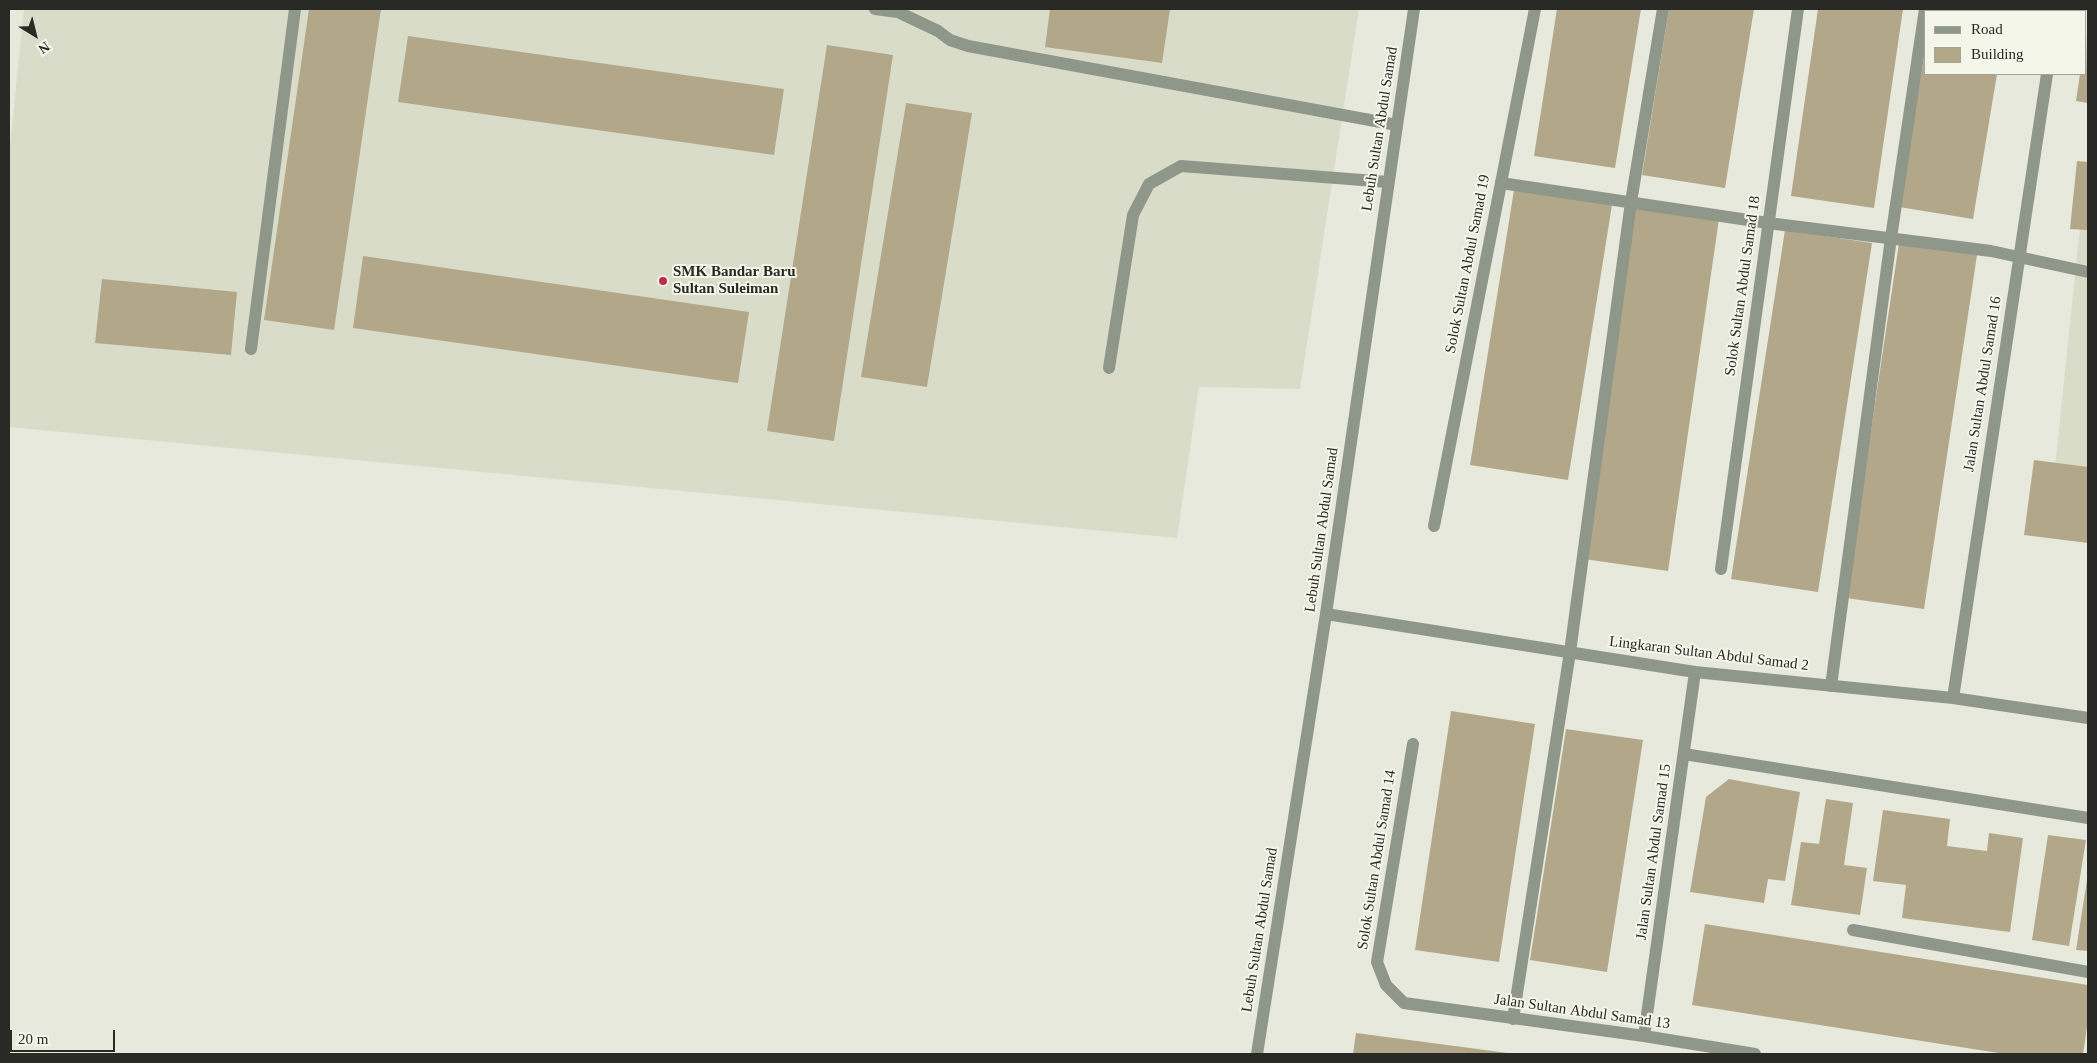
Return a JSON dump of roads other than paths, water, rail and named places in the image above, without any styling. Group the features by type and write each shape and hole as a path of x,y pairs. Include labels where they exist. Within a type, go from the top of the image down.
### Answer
{"street":[{"path":"250,349 295,9"},
{"path":"875,9 898,12 938,31 950,40 968,46 1397,125"},
{"name":"Lebuh Sultan Abdul Samad","path":"1257,1054 1326,614 1414,9"},
{"name":"Solok Sultan Abdul Samad 19","path":"1434,526 1535,9"},
{"path":"1514,1019 1570,652 1631,202 1664,9"},
{"name":"Solok Sultan Abdul Samad 18","path":"1721,569 1798,9"},
{"path":"1831,686 1891,238 1924,16"},
{"name":"Jalan Sultan Abdul Samad 16","path":"1953,698 2047,75"},
{"path":"1110,368 1133,215 1149,184 1181,166 1388,182"},
{"path":"1501,182 1768,223 1991,251 2088,272"},
{"name":"Lingkaran Sultan Abdul Samad 2","path":"1326,614 1695,672 1953,698 2088,718"},
{"name":"Jalan Sultan Abdul Samad 15","path":"1644,1036 1695,672"},
{"name":"Solok Sultan Abdul Samad 14","path":"1404,1002 1386,985 1377,962 1413,744"},
{"path":"1684,754 2088,818"},
{"path":"1853,930 2088,972"},
{"name":"Jalan Sultan Abdul Samad 13","path":"1404,1002 1644,1036 1755,1054"}],"place":[{"name":"SMK Bandar Baru Sultan Suleiman","path":"663,281"}]}
